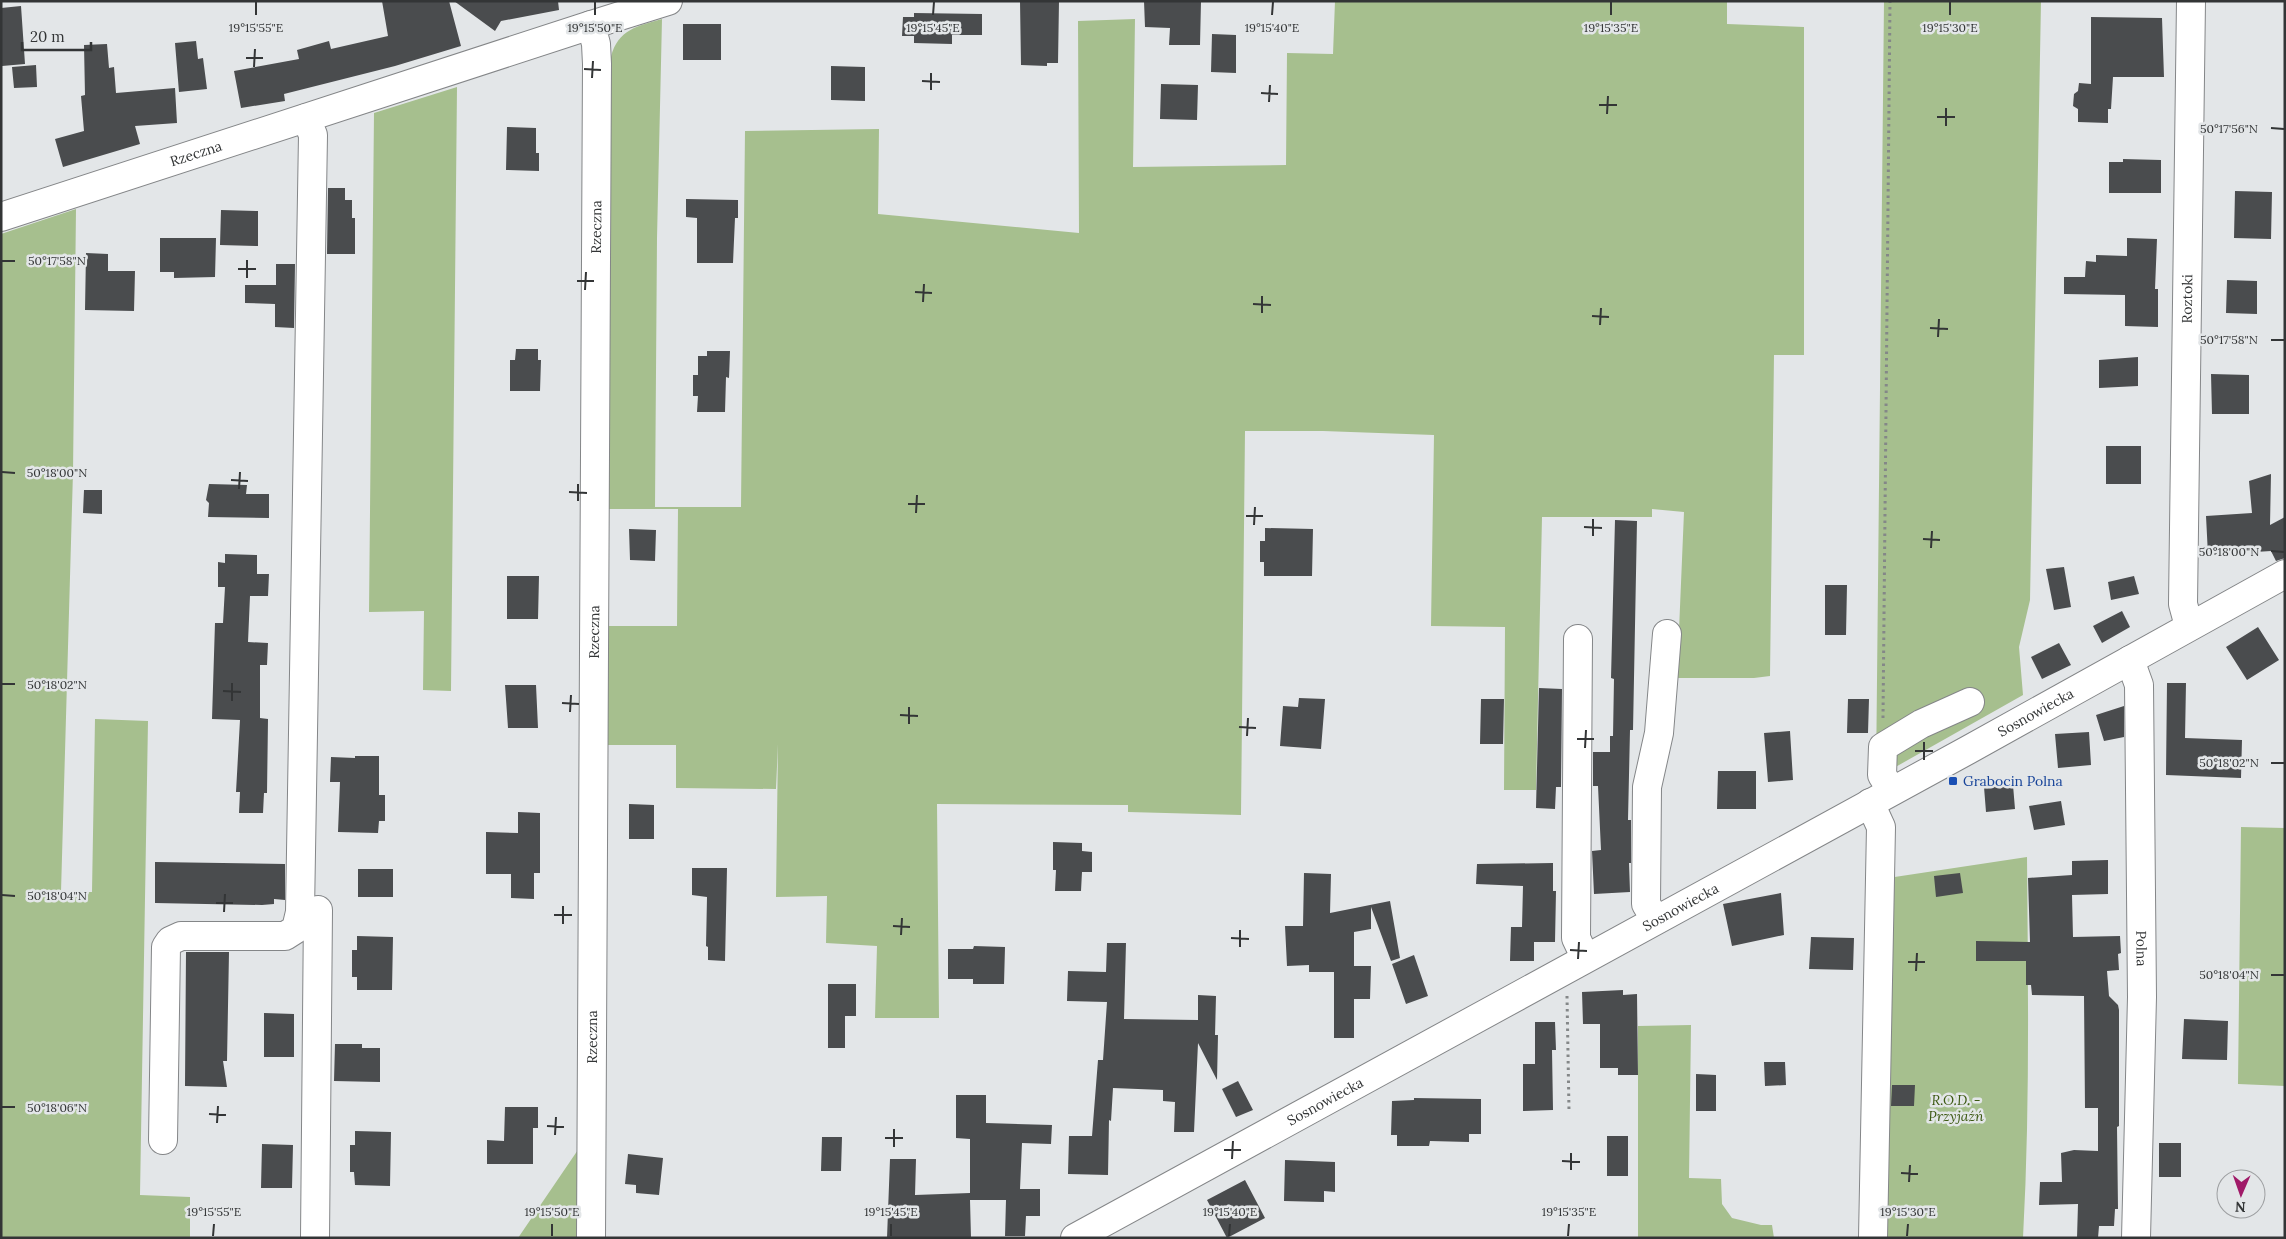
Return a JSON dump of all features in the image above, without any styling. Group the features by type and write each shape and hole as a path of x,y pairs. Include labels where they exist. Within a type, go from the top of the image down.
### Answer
{"street":[{"name":"Rzeczna","path":"1,217 668,1"},
{"name":"Roztoki","path":"2189,626 2183,604 2191,1"},
{"name":"Rzeczna","path":"590,1238 598,64 596,44 591,26"},
{"path":"163,1140 166,947 170,941 181,936 285,936 296,929 300,912 313,135 306,118"},
{"name":"Sosnowiecka","path":"1074,1238 1115,1228 1558,972 1881,797 2285,574"},
{"path":"1655,919 1646,904 1647,787 1659,733 1667,634"},
{"path":"1578,639 1576,938 1585,957"},
{"name":"Polna","path":"2130,660 2139,685 2142,997 2136,1238"},
{"path":"1873,1238 1882,746 1921,724 1970,702"},
{"path":"315,1238 318,910"}],"path":[{"path":"1882,746 1890,1"},
{"path":"1558,972 1568,996 1569,1111"}],"green space":[{"path":"1335,1 1727,1 1727,24 1804,27 1804,355 1774,355 1770,676 1754,678 1677,678 1684,512 1652,509 1652,517 1542,517 1536,790 1504,790 1505,627 1431,626 1434,435 1323,431 1245,431 1241,815 1128,812 1128,805 937,804 939,1018 875,1018 877,946 826,943 827,896 776,897 778,744 776,789 676,788 676,745 607,745 607,626 677,626 678,509 608,509 611,57 614,48 619,40 630,30 662,19 657,238 655,507 741,507 745,131 879,129 878,214 1079,233 1078,21 1135,19 1133,167 1286,165 1287,53 1333,54"},
{"path":"1884,1 2041,1 2030,600 2019,647 2023,695 1876,778"},
{"path":"457,87 451,691 423,690 424,611 369,612 374,113"},
{"path":"76,209 73,472 61,892 92,892 95,719 148,721 140,1195 190,1197 190,1238 1,1238 1,234"},
{"path":"2241,827 2285,828 2285,1086 2238,1084"},
{"name":"R.O.D. - Przyjaźń","path":"2027,857 2028,1095 2023,1238 1880,1238 1888,878"},
{"path":"1691,1025 1689,1178 1721,1179 1722,1204 1732,1218 1761,1225 1772,1225 1774,1238 1638,1238 1638,1026"},
{"path":"584,1141 583,1238 518,1238"}],"building":[{"path":"382,1 449,1 461,46 395,66 284,94 285,101 241,108 234,71 299,59 297,50 329,41 331,49 388,36"},
{"path":"454,1 558,1 559,10 501,21 495,31"},
{"path":"1020,1 1059,1 1058,63 1047,63 1047,66 1021,65"},
{"path":"1144,1 1201,1 1200,45 1169,45 1170,28 1145,27"},
{"path":"21,6 25,64 2,66 1,8"},
{"path":"914,13 982,14 982,35 952,35 952,44 914,43 914,36 902,36 903,17 914,17"},
{"path":"2091,17 2162,18 2164,77 2113,77 2111,109 2108,109 2108,123 2078,122 2078,109 2073,106 2074,94 2078,91 2079,83 2091,84"},
{"path":"683,24 721,24 721,60 683,60"},
{"path":"1212,34 1236,35 1236,73 1211,72"},
{"path":"196,41 198,59 203,58 207,89 179,92 175,43"},
{"path":"107,44 109,68 114,67 116,93 175,88 177,123 135,126 140,144 63,167 55,139 84,131 81,96 85,95 84,45"},
{"path":"36,65 37,87 14,88 12,67"},
{"path":"831,66 865,67 865,101 831,100"},
{"path":"1161,84 1198,85 1197,120 1160,119"},
{"path":"507,127 536,128 536,153 539,153 539,171 506,170"},
{"path":"2123,159 2161,160 2161,193 2109,193 2109,162 2123,162"},
{"path":"328,188 345,188 345,200 352,200 352,218 355,218 355,254 327,254"},
{"path":"2235,191 2272,192 2271,239 2234,238"},
{"path":"686,199 738,200 738,218 735,218 733,263 697,263 697,218 686,217"},
{"path":"221,210 258,211 258,246 220,245"},
{"path":"160,238 216,238 215,277 174,278 174,272 160,272"},
{"path":"2127,238 2157,239 2155,289 2158,289 2158,327 2125,326 2125,295 2064,294 2064,277 2085,277 2086,261 2096,262 2096,255 2127,256"},
{"path":"86,253 108,254 108,271 135,271 134,311 85,310"},
{"path":"276,264 295,264 294,328 275,327 275,304 245,303 245,285 276,285"},
{"path":"2227,280 2257,281 2257,314 2226,313"},
{"path":"516,349 538,349 538,360 541,360 540,391 510,391 510,360 515,360"},
{"path":"707,351 730,351 729,378 726,377 725,412 697,412 698,396 693,396 693,375 698,375 698,356 707,356"},
{"path":"2138,357 2138,386 2099,388 2099,360"},
{"path":"2211,374 2249,375 2249,414 2212,414"},
{"path":"2106,446 2141,446 2141,484 2106,484"},
{"path":"2271,474 2270,525 2285,517 2285,558 2276,561 2271,551 2208,555 2206,516 2252,513 2249,481"},
{"path":"209,484 247,485 246,494 269,494 269,518 208,517 209,503 206,500"},
{"path":"84,490 102,490 102,514 83,513"},
{"path":"1615,520 1637,521 1633,730 1630,730 1628,820 1631,820 1630,892 1594,894 1592,851 1601,850 1598,786 1593,786 1593,752 1610,752 1610,736 1613,736 1614,679 1611,678"},
{"path":"1265,528 1313,529 1312,576 1264,576 1264,562 1260,562 1260,541 1265,541"},
{"path":"629,529 656,530 655,561 630,560"},
{"path":"225,554 257,555 257,574 269,574 268,596 250,596 248,642 268,643 267,665 260,665 260,718 268,719 267,793 264,793 263,813 239,813 240,792 236,792 240,720 212,719 215,623 223,623 225,587 218,587 218,562 225,563"},
{"path":"2064,567 2071,607 2054,610 2046,569"},
{"path":"507,576 539,576 538,619 507,619"},
{"path":"2134,576 2139,594 2111,600 2108,582"},
{"path":"1825,585 1847,585 1846,635 1825,635"},
{"path":"2122,611 2130,627 2102,643 2093,626"},
{"path":"2258,627 2279,660 2247,680 2226,647"},
{"path":"2059,643 2071,665 2042,679 2031,657"},
{"path":"2167,683 2186,683 2185,738 2242,740 2241,778 2166,775"},
{"path":"505,685 536,685 538,728 508,728"},
{"path":"1539,688 1562,689 1561,787 1556,787 1555,809 1536,808"},
{"path":"1299,698 1325,699 1321,749 1280,746 1283,706 1298,707"},
{"path":"1481,699 1504,699 1503,744 1480,744"},
{"path":"1848,699 1869,699 1868,733 1847,733"},
{"path":"2124,706 2124,737 2104,741 2096,715"},
{"path":"1790,731 1793,780 1768,782 1764,733"},
{"path":"2089,732 2091,765 2058,768 2055,734"},
{"path":"355,756 379,756 379,795 385,795 385,821 379,821 378,833 338,832 340,782 330,782 331,757 355,758"},
{"path":"1718,771 1756,771 1756,809 1717,809"},
{"path":"2013,785 2015,809 1986,812 1984,787"},
{"path":"2061,801 2065,825 2034,830 2029,806"},
{"path":"629,804 654,805 654,839 629,839"},
{"path":"518,812 540,813 540,873 534,873 534,899 511,898 511,874 486,874 486,832 518,833"},
{"path":"1053,842 1082,843 1082,851 1092,852 1092,872 1082,872 1081,891 1055,891 1056,870 1053,870"},
{"path":"2108,860 2108,894 2072,895 2073,937 2120,936 2119,970 2107,971 2109,996 2118,1005 2119,1010 2118,1209 2115,1209 2114,1226 2099,1226 2098,1238 2077,1238 2078,1204 2039,1205 2040,1182 2062,1182 2061,1153 2074,1150 2098,1151 2098,1108 2085,1108 2084,996 2032,995 2031,985 2026,985 2026,961 1976,961 1976,941 2030,942 2028,878 2072,875 2072,861"},
{"path":"155,862 285,864 285,900 274,899 274,904 262,905 155,903"},
{"path":"1553,863 1553,891 1556,891 1555,942 1534,942 1534,961 1510,961 1511,927 1522,927 1523,886 1476,884 1477,864"},
{"path":"692,868 727,868 725,961 708,960 708,947 706,946 707,897 692,895"},
{"path":"358,869 393,869 393,897 358,897"},
{"path":"1304,873 1331,874 1330,913 1390,901 1400,958 1391,961 1371,907 1371,929 1354,932 1354,966 1371,966 1370,999 1354,999 1354,1038 1334,1038 1334,972 1309,972 1309,965 1287,966 1285,926 1303,926"},
{"path":"1960,873 1963,893 1936,897 1934,876"},
{"path":"1781,893 1784,935 1732,946 1723,904"},
{"path":"357,936 393,937 392,990 357,990 357,977 352,977 352,950 357,950"},
{"path":"1811,937 1854,938 1853,970 1809,969"},
{"path":"1107,943 1126,943 1124,1019 1198,1020 1198,995 1216,996 1215,1035 1218,1035 1217,1080 1198,1043 1194,1132 1174,1132 1175,1102 1163,1101 1163,1090 1113,1088 1111,1121 1109,1120 1108,1175 1068,1174 1069,1136 1092,1136 1098,1060 1103,1060 1107,1002 1067,1001 1068,971 1106,972"},
{"path":"974,946 1005,947 1004,984 973,984 973,979 948,979 948,949 973,949"},
{"path":"186,952 229,952 227,1061 223,1061 227,1087 185,1086"},
{"path":"1414,955 1428,996 1406,1004 1392,964"},
{"path":"828,984 856,984 856,1016 845,1016 845,1048 828,1048"},
{"path":"1623,990 1623,995 1637,994 1638,1075 1618,1075 1618,1068 1600,1068 1600,1024 1583,1024 1582,992"},
{"path":"264,1013 294,1014 294,1057 264,1057"},
{"path":"2184,1019 2228,1021 2227,1060 2182,1059"},
{"path":"1535,1022 1555,1022 1556,1050 1552,1050 1553,1110 1523,1111 1523,1064 1535,1064"},
{"path":"335,1044 362,1044 362,1048 380,1048 380,1082 334,1081"},
{"path":"1764,1062 1785,1062 1786,1085 1765,1086"},
{"path":"1696,1074 1716,1075 1716,1111 1696,1111"},
{"path":"1238,1081 1253,1110 1236,1117 1222,1089"},
{"path":"1892,1085 1915,1085 1914,1106 1891,1106"},
{"path":"956,1095 986,1095 986,1123 1052,1125 1051,1144 1022,1143 1020,1189 1040,1189 1040,1216 1026,1216 1025,1236 1005,1236 1006,1200 970,1200 971,1238 887,1238 890,1159 916,1159 915,1195 970,1193 970,1139 956,1138"},
{"path":"1414,1098 1481,1099 1481,1134 1469,1134 1469,1142 1430,1141 1429,1146 1397,1146 1397,1135 1391,1135 1392,1101 1414,1100"},
{"path":"505,1107 538,1107 538,1128 533,1128 533,1164 487,1164 487,1140 504,1141"},
{"path":"355,1131 391,1132 390,1186 355,1185 354,1172 350,1172 350,1145 355,1145"},
{"path":"1607,1136 1628,1136 1628,1176 1607,1176"},
{"path":"822,1137 842,1137 841,1171 821,1171"},
{"path":"2159,1143 2181,1143 2181,1177 2159,1177"},
{"path":"262,1144 293,1145 292,1188 261,1188"},
{"path":"628,1154 663,1158 659,1195 636,1193 636,1185 625,1184"},
{"path":"1285,1160 1335,1162 1335,1192 1324,1191 1324,1202 1284,1201"},
{"path":"1245,1180 1265,1218 1227,1238 1207,1200"}],"place":[{"name":"Grabocin Polna","path":"1953,781"}]}
